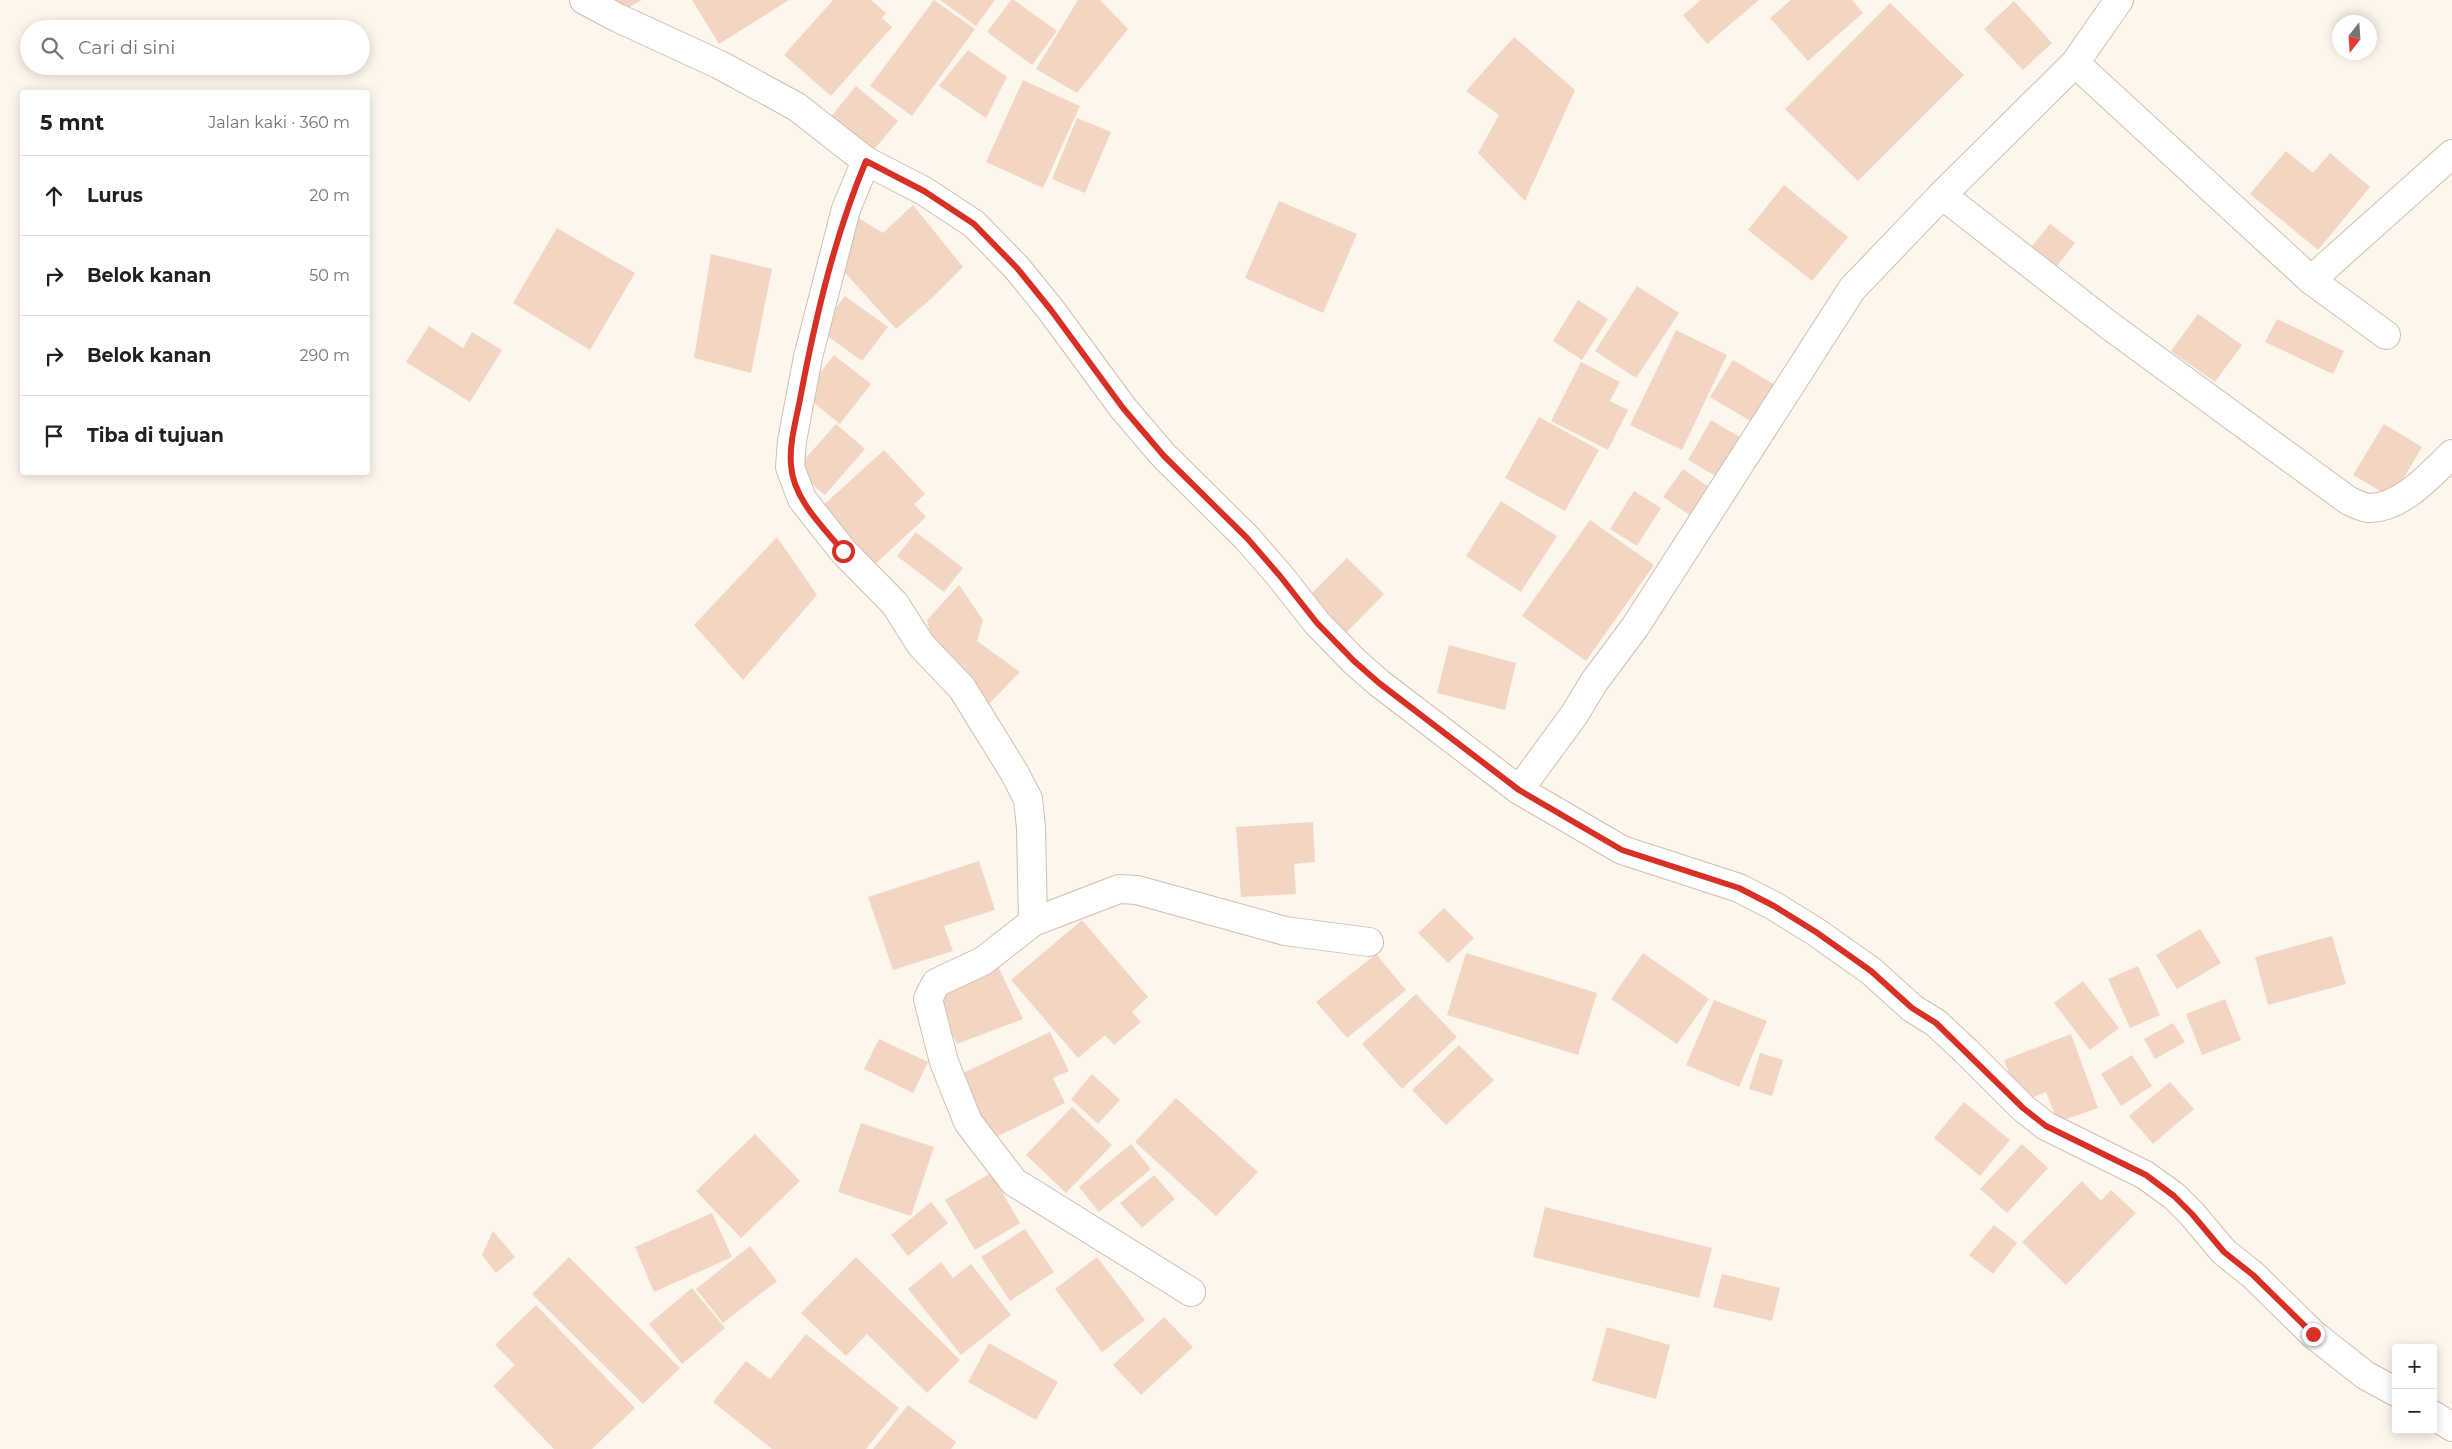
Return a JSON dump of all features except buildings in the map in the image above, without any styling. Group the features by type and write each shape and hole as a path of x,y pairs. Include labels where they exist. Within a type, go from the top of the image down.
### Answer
{"street":[{"path":"584,0 616,17 720,65 797,108 866,161 924,191 974,224 1017,268 1096,369 1123,408 1164,456 1247,538 1317,623 1354,661 1379,683 1519,790 1622,850 1739,888 1774,906 1816,932 1871,971 1912,1008 1936,1023 2023,1108 2046,1126 2146,1175 2174,1196 2224,1252 2253,1275 2313,1334 2365,1374 2392,1390"},
{"path":"1519,790 1574,715 1594,682 1635,627 1852,289 1942,195 2075,63 2119,0"},
{"path":"2075,63 2311,280 2386,335"},
{"path":"2311,280 2452,154"},
{"path":"866,161 846,209 808,357 792,441 790,466 802,499 843,551 895,604 922,644 962,688 1014,772 1028,799 1031,828 1033,922"},
{"path":"1942,195 2110,326 2349,501 2365,508 2380,507 2397,500 2418,486 2452,454"},
{"path":"1191,1292 1014,1182 968,1122 944,1062 928,998 936,983 983,961 1033,922 1119,889 1154,894 1285,930 1369,942"},
{"path":"2437,1418 2452,1427"}],"route":[{"path":"843,551 802,499 790,466 792,441 808,357 846,209 866,161 924,191 974,224 1017,268 1096,369 1123,408 1164,456 1247,538 1317,623 1354,661 1379,683 1494,769 1519,790 1622,850 1683,868 1739,888 1774,906 1816,932 1871,971 1912,1008 1936,1023 2001,1088 2046,1126 2146,1175 2174,1196 2210,1234 2224,1252 2253,1275 2313,1334"}]}
